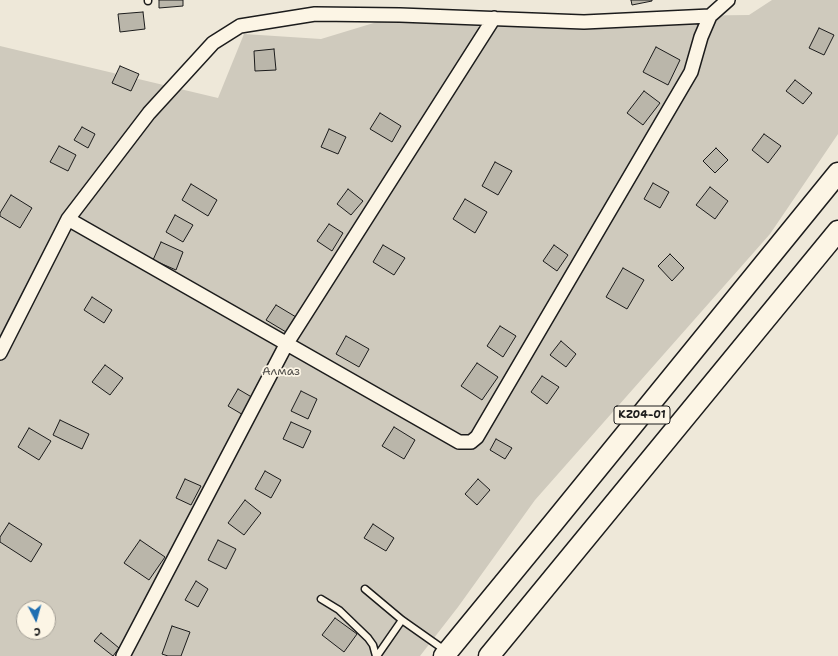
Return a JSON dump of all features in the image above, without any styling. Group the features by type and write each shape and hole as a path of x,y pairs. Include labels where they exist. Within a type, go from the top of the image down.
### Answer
{"main road":[{"name":"KZ04-01","path":"445,654 838,173"},
{"name":"KZ04-01","path":"488,656 838,231"}],"street":[{"path":"68,219 459,442 471,442 477,437 691,72 701,37 710,16 728,0"},
{"path":"0,353 68,219 150,113 213,43 240,26 315,14 494,18 584,22 710,16"},
{"path":"123,656 287,343 494,18"}],"lane":[{"path":"365,589 445,654"},
{"path":"320,599 339,610 368,638 373,645 376,656"},
{"path":"376,656 402,620"}],"green space":[{"name":"Алмаз","path":"772,0 838,0 838,134 770,234 535,500 458,607 420,656 0,656 0,46 218,98 244,34 321,39 400,15 494,18 749,15"}],"building":[{"path":"159,0 183,0 183,6 159,8"},
{"path":"631,0 652,0 652,1 632,5"},
{"path":"143,12 145,29 120,32 118,14"},
{"path":"819,28 834,35 824,55 809,48"},
{"path":"656,47 680,60 668,85 643,72"},
{"path":"274,49 276,70 255,71 254,51"},
{"path":"120,66 139,74 131,91 112,83"},
{"path":"795,80 812,93 803,104 786,91"},
{"path":"644,91 660,103 643,125 627,113"},
{"path":"380,113 401,126 392,142 370,129"},
{"path":"82,127 95,134 88,148 74,140"},
{"path":"329,129 346,137 338,154 321,147"},
{"path":"764,134 781,146 768,163 752,150"},
{"path":"59,146 76,155 68,171 50,162"},
{"path":"716,148 728,160 715,173 703,161"},
{"path":"495,162 512,171 498,195 482,186"},
{"path":"653,183 669,192 660,208 644,199"},
{"path":"191,184 217,200 208,216 182,200"},
{"path":"710,187 728,201 715,219 696,205"},
{"path":"348,189 363,201 351,215 337,204"},
{"path":"11,195 32,208 20,228 0,216 0,213"},
{"path":"465,199 487,212 475,233 453,219"},
{"path":"175,215 193,225 183,242 166,232"},
{"path":"329,224 343,233 332,251 317,241"},
{"path":"161,242 183,252 176,270 153,260"},
{"path":"383,245 405,258 394,275 373,262"},
{"path":"554,245 568,255 557,271 543,261"},
{"path":"670,254 684,268 672,281 658,266"},
{"path":"623,268 644,280 627,309 606,297"},
{"path":"92,297 112,310 104,323 84,310"},
{"path":"276,305 296,317 286,332 266,320"},
{"path":"500,326 516,336 503,357 487,346"},
{"path":"346,336 369,349 359,367 336,354"},
{"path":"561,341 576,354 566,367 550,355"},
{"path":"477,363 498,377 482,400 461,386"},
{"path":"105,365 123,378 110,395 92,382"},
{"path":"542,376 559,387 547,404 531,392"},
{"path":"238,389 255,399 245,416 228,406"},
{"path":"301,391 317,399 308,419 291,411"},
{"path":"60,420 89,434 82,449 53,435"},
{"path":"291,422 311,431 303,448 283,439"},
{"path":"394,427 415,440 404,459 382,446"},
{"path":"29,428 51,441 39,460 18,447"},
{"path":"496,439 512,448 505,459 490,450"},
{"path":"265,471 281,480 271,498 255,489"},
{"path":"185,479 201,486 191,505 176,498"},
{"path":"478,479 490,490 477,505 465,494"},
{"path":"245,500 261,513 244,535 228,523"},
{"path":"9,523 42,544 31,562 0,542 0,537"},
{"path":"373,524 394,538 386,551 364,538"},
{"path":"140,540 165,557 149,580 124,563"},
{"path":"218,540 236,549 226,569 208,560"},
{"path":"196,581 208,589 198,607 185,600"},
{"path":"335,618 357,634 344,652 322,635"},
{"path":"172,626 190,632 181,656 168,656 162,654"},
{"path":"101,633 119,648 113,656 94,641"}]}
